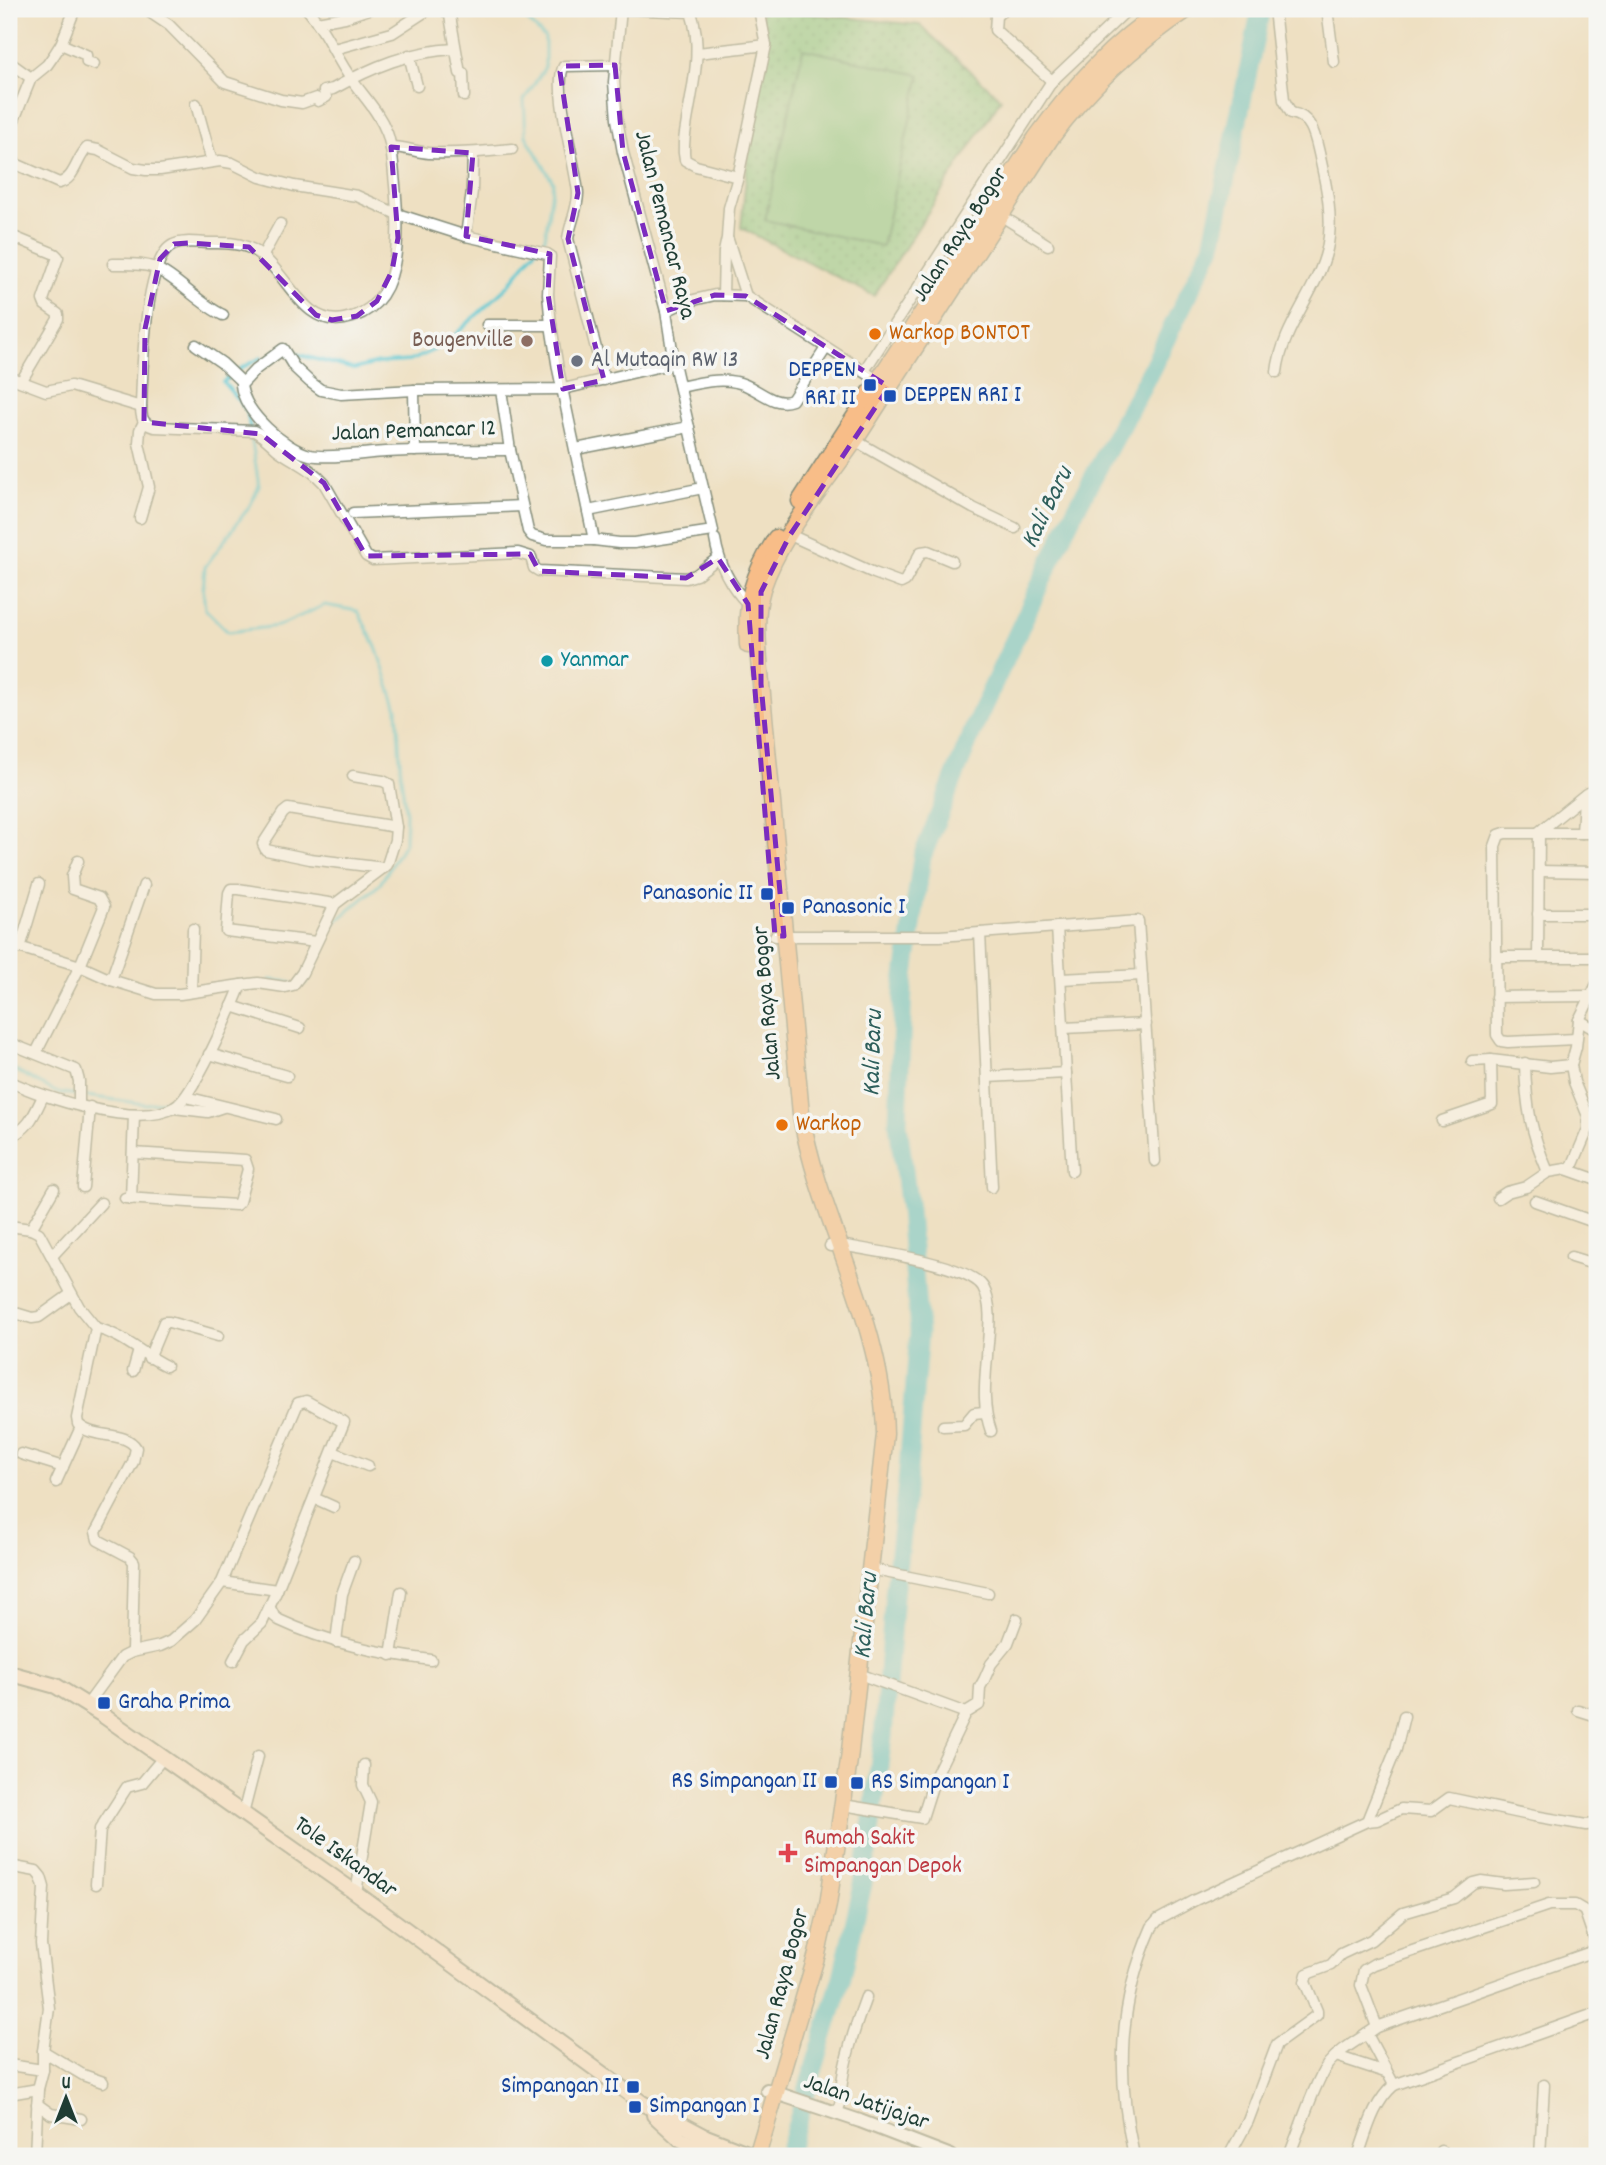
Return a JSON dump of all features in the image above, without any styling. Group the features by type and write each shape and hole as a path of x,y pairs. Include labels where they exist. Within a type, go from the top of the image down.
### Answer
{"highway":[{"name":"Jalan Raya Bogor","path":"751,2155 777,2094 822,1931 850,1806 866,1676 870,1569 885,1434 883,1400 871,1334 810,1189 789,1102 792,1078 761,684 758,615 761,592 769,571 790,535 854,440 884,384 1036,138 1054,112 1096,64 1164,9"},
{"name":"Jalan Raya Bogor","path":"780,936 751,683 747,622 755,576 764,557 1050,139 1095,83 1136,46 1188,9"},
{"name":"Jalan Raya Bogor","path":"777,2094 828,1845 874,1447 874,1398 867,1359 835,1246"}],"main road":[{"name":"Tole Iskandar","path":"9,1673 55,1686 87,1705 356,1893 642,2103 680,2139 717,2156"},
{"name":"Tole Iskandar","path":"642,2103 706,2137 751,2155"}],"street":[{"path":"9,132 31,78 47,65 61,44 75,9"},
{"path":"145,9 169,25 225,82 281,100 302,103 316,98 318,101 326,97 324,91 389,61 409,55 455,49"},
{"path":"140,518 149,487 139,443 144,422 141,407 145,329 157,268 166,250 174,244 239,244 249,247 262,257 316,315 332,320 356,316 377,302 386,289 395,257 397,214 391,147 382,121 351,79 307,9"},
{"path":"317,22 369,9"},
{"path":"334,49 392,33 429,9"},
{"path":"444,9 450,16 460,72 463,72 464,96"},
{"path":"623,9 690,10 698,52 685,131 685,160 688,164 738,177"},
{"name":"Jalan Pemancar Raya","path":"623,9 615,65 614,96 623,152 666,311 674,363 718,558"},
{"path":"723,295 729,208 766,45 759,9"},
{"path":"864,371 1052,81 1128,9"},
{"path":"1274,9 1284,100 1291,113 1304,118 1312,128 1328,201 1330,233 1321,266 1280,354 1277,372"},
{"path":"1326,9 1334,62"},
{"path":"1000,10 994,21 995,30 1052,81"},
{"path":"61,44 86,55 87,62 94,64"},
{"path":"698,52 766,45"},
{"path":"409,55 416,86"},
{"path":"9,62 31,78"},
{"path":"604,380 568,239 578,193 564,114 561,72 564,66 615,65"},
{"path":"196,104 212,162"},
{"path":"391,147 428,153 473,153 512,149"},
{"path":"9,161 59,183 64,183 70,177 83,150 87,148 98,150 133,168 146,170 212,162 232,163 260,177 295,186 357,196 397,214 466,236 550,256 548,294 551,325 594,540"},
{"path":"466,236 472,191 473,153"},
{"path":"1000,215 1048,245"},
{"path":"262,257 280,225"},
{"path":"9,235 58,257 43,300 58,314 58,319 22,380"},
{"path":"727,238 746,296"},
{"path":"113,264 157,268 212,310 223,315"},
{"path":"666,311 685,302 723,295 746,296 884,384"},
{"path":"487,325 551,325"},
{"path":"196,345 222,363 238,379 283,349 295,367 310,382 328,393 563,389 674,363"},
{"path":"680,387 712,380 738,382 777,402 785,402 792,400 826,348"},
{"path":"9,377 46,391 71,386 141,407"},
{"name":"Jalan Pemancar 12","path":"238,379 242,395 262,423 307,460 415,451 510,450"},
{"path":"414,390 415,451"},
{"path":"501,390 510,450 528,531 532,536 546,540 634,543 714,535"},
{"path":"144,422 154,427 249,431 261,434 288,457 307,460 324,483 366,556 373,560 518,553 531,557 534,568 539,571 686,578 696,575 718,558 738,593 748,604"},
{"path":"576,449 689,427"},
{"path":"854,440 973,508 1015,528"},
{"path":"588,511 686,489 703,488"},
{"path":"353,513 522,506"},
{"path":"790,535 901,583 905,581 921,552 928,551 952,561"},
{"path":"9,944 156,994 258,983 285,987 293,985 298,980 334,904 384,868 392,852 396,828 389,784 353,776"},
{"path":"1539,832 1586,794 1597,790"},
{"path":"1582,833 1584,798"},
{"path":"384,868 277,853 266,850 263,844 283,813 288,810 396,828"},
{"path":"1576,1039 1501,1041 1497,1035 1497,839 1505,832 1597,833"},
{"path":"1538,957 1539,832"},
{"path":"36,1053 80,967 104,907 99,898 73,889 72,876 78,861"},
{"path":"1539,872 1597,872"},
{"path":"20,948 38,884"},
{"path":"111,980 144,885"},
{"path":"316,942 226,931 229,893 231,889 238,889 334,904"},
{"path":"1538,914 1597,914"},
{"path":"780,936 940,936 1138,921 1155,1161"},
{"path":"1058,927 1072,1171"},
{"path":"191,992 192,929"},
{"path":"980,933 992,1187"},
{"path":"1496,957 1597,957"},
{"path":"1060,979 1142,975"},
{"path":"1572,1169 1586,1137 1588,1116 1574,1082 1571,1065 1579,1020 1593,1000 1597,984"},
{"path":"9,1081 43,1096 82,1100 134,1115 158,1114 174,1108 186,1097 241,985"},
{"path":"1496,997 1593,1000"},
{"path":"232,1006 300,1028"},
{"path":"1579,1020 1597,1031"},
{"path":"1064,1028 1146,1024"},
{"path":"9,1043 76,1070 82,1100 83,1187"},
{"path":"209,1054 287,1076"},
{"path":"1472,1060 1550,1067 1571,1065"},
{"path":"1442,1121 1492,1104 1491,1060"},
{"path":"1525,1063 1528,1117 1548,1172"},
{"path":"988,1077 1066,1073"},
{"path":"9,1137 21,1132 30,1122 43,1096"},
{"path":"186,1097 276,1119"},
{"path":"1588,1116 1597,1106"},
{"path":"174,1108 208,1112 223,1107"},
{"path":"133,1153 245,1160 249,1165 236,1205 128,1199 134,1115"},
{"path":"1498,1198 1507,1192 1526,1187 1548,1172 1572,1169 1597,1180"},
{"path":"31,1229 54,1189"},
{"path":"1535,1201 1597,1223"},
{"path":"52,1256 101,1203"},
{"path":"9,1226 39,1233 71,1294 96,1328 118,1335 149,1358 166,1366"},
{"path":"835,1246 944,1265 968,1274 982,1285 989,1310 984,1412 991,1431"},
{"path":"1571,1257 1597,1265"},
{"path":"9,1311 32,1318 39,1317 71,1294"},
{"path":"149,1358 164,1322 218,1336"},
{"path":"56,1482 81,1427 77,1418 96,1328"},
{"path":"132,1371 139,1350"},
{"path":"87,1705 119,1659 132,1652 160,1646 182,1633 195,1620 222,1582 298,1403 306,1401 344,1422 270,1608 262,1623 244,1640 233,1661"},
{"path":"943,1426 964,1424 974,1413 984,1412"},
{"path":"81,1427 129,1441 136,1448 133,1462 96,1532 98,1540 130,1557 134,1562 132,1652"},
{"path":"333,1452 368,1466"},
{"path":"21,1454 63,1467"},
{"path":"314,1498 334,1507"},
{"path":"336,1642 342,1594 354,1561"},
{"path":"870,1569 988,1593"},
{"path":"222,1582 277,1590"},
{"path":"391,1655 401,1592"},
{"path":"270,1608 279,1620 315,1636 391,1655 431,1660"},
{"path":"850,1806 922,1818 935,1777 966,1713 979,1705 984,1680 1008,1643 1017,1619"},
{"path":"866,1676 966,1713"},
{"path":"1578,1710 1597,1716"},
{"path":"1367,1821 1396,1749 1404,1716"},
{"path":"243,1814 258,1756"},
{"path":"96,1884 101,1827 127,1787 142,1783 162,1759"},
{"path":"356,1893 371,1802 363,1786 365,1765"},
{"path":"1134,2156 1123,2073 1123,2033 1129,1993 1152,1927 1158,1920 1195,1900 1367,1821 1401,1810 1431,1811 1449,1798 1534,1816 1586,1825 1597,1824"},
{"path":"9,1866 36,1871 44,1887 41,1944 49,2008 43,2070 38,2089 35,2156"},
{"path":"1229,2156 1248,2121 1277,2044 1317,2015 1305,1982 1307,1974 1331,1965 1341,1954 1371,1940 1403,1913 1454,1898 1473,1883 1534,1882"},
{"path":"1377,2027 1361,1985 1364,1970 1538,1908 1575,1905 1597,1918"},
{"path":"1289,2156 1320,2079 1336,2056 1377,2027 1597,1949 1585,1912"},
{"path":"836,2113 841,2105 842,2082 866,1997"},
{"path":"1358,2156 1374,2112 1384,2094 1394,2085 1597,2013"},
{"path":"1367,2034 1394,2085"},
{"path":"43,2051 83,2075 103,2082"},
{"path":"1336,2056 1385,2071"},
{"path":"9,2065 43,2070"},
{"path":"1540,2156 1544,2085"},
{"path":"9,2094 38,2089"},
{"name":"Jalan Jatijajar","path":"777,2094 951,2156"},
{"path":"37,2104 51,2114 81,2119"}],"highlighted area":[{"path":"615,65 623,152 666,311 715,295 746,296 889,387 790,535 761,592 761,684 784,936 775,936 748,604 718,558 686,578 539,571 530,554 366,556 324,483 261,434 144,422 145,329 160,259 174,244 188,243 249,247 316,315 332,320 357,316 377,301 392,271 398,238 391,147 473,153 466,236 550,254 548,294 563,389 604,380 568,239 578,193 560,72 564,66"}],"green space":[{"path":"762,9 920,25 1001,99 874,296 741,228"},
{"path":"803,49 920,75 882,246 765,220"}],"waterway":[{"path":"296,354 354,369 378,363 410,361 443,346 508,286 545,238 553,182 526,136 524,100 545,67 545,38 520,13 512,9"},
{"name":"Kali Baru","path":"787,2156 842,1977 863,1884 883,1737 919,1332 909,1210 898,1123 903,990 922,857 978,718 1070,520 1151,370 1212,246 1261,9"},
{"path":"261,358 223,382 247,410 259,486 251,504 205,567 205,609 228,632 278,626 325,605 358,611 376,647 397,709 406,814 405,842 380,884 332,925 305,983"},
{"path":"270,980 290,982"},
{"path":"9,1067 56,1092 146,1104 168,1101 181,1091 202,1059"}],"place":[{"name":"Warkop BONTOT","path":"875,334"},
{"name":"Bougenville","path":"527,341"},
{"name":"Al Mutaqin RW 13","path":"577,361"},
{"name":"DEPPEN RRI II","path":"870,385"},
{"name":"DEPPEN RRI I","path":"890,396"},
{"name":"Yanmar","path":"547,661"},
{"name":"Panasonic II","path":"767,894"},
{"name":"Panasonic I","path":"788,908"},
{"name":"Warkop","path":"782,1125"},
{"name":"Graha Prima","path":"104,1703"},
{"name":"RS Simpangan II","path":"831,1782"},
{"name":"RS Simpangan I","path":"857,1783"},
{"name":"Rumah Sakit Simpangan Depok","path":"788,1853"},
{"name":"Simpangan II","path":"633,2087"},
{"name":"Simpangan I","path":"635,2107"}]}
